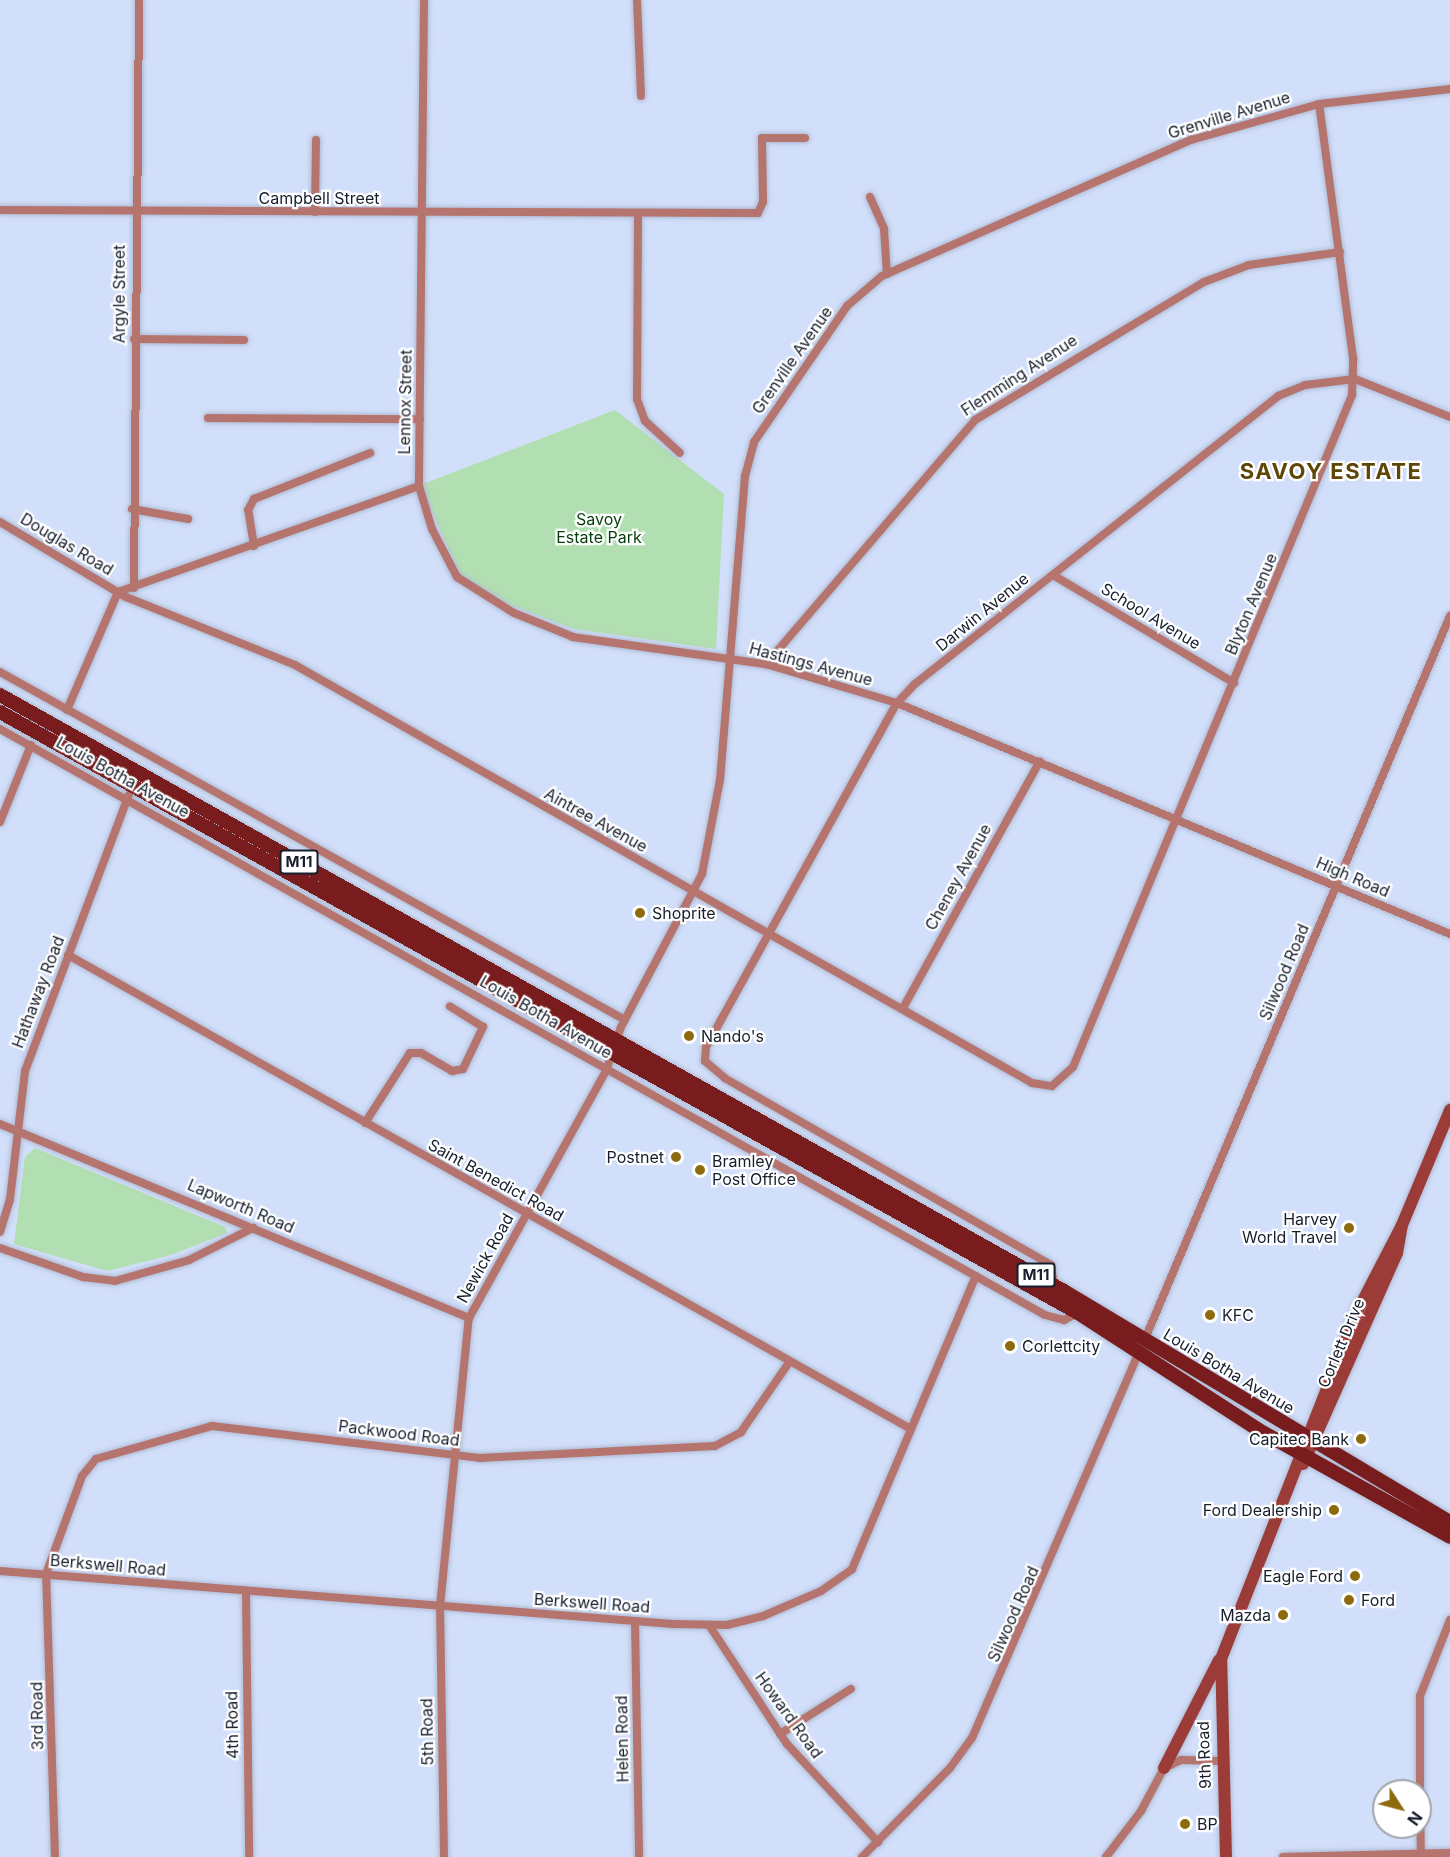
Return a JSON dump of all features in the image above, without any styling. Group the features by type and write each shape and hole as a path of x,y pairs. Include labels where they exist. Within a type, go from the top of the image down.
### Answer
{"main road":[{"name":"Louis Botha Avenue","path":"0,695 137,779 610,1052 1078,1313 1142,1344 1312,1440 1450,1522"},
{"name":"Louis Botha Avenue","path":"0,712 137,779 616,1038 1054,1285 1305,1456 1450,1538"},
{"name":"Corlett Drive","path":"1164,1768 1223,1652 1312,1440 1358,1310 1402,1225 1450,1110"},
{"name":"9th Road","path":"1223,1652 1221,1761 1226,1857"}],"street":[{"name":"Argyle Street","path":"134,588 132,509 134,212 139,0"},
{"name":"Lennox Street","path":"419,486 424,0"},
{"path":"637,0 641,96"},
{"name":"Grenville Avenue","path":"610,1052 625,1020 696,892 716,809 733,659 745,476 754,442 853,299 887,274 1138,160 1319,104 1450,88"},
{"name":"Blyton Avenue","path":"1052,1086 1073,1067 1348,409 1355,379 1319,104"},
{"name":"Campbell Street","path":"0,210 638,215 758,213 763,202 762,138 805,138"},
{"path":"315,212 316,140"},
{"path":"870,197 884,229 887,274"},
{"path":"638,215 637,399 645,421 680,453"},
{"name":"Flemming Avenue","path":"766,664 975,420 1118,329 1221,274 1340,252"},
{"path":"134,339 244,340"},
{"name":"Darwin Avenue","path":"725,1078 708,1065 704,1052 897,703 1278,396 1305,385 1355,379 1450,417"},
{"path":"208,418 420,419"},
{"path":"254,546 248,510 254,499 370,453"},
{"path":"67,710 118,592 419,486"},
{"name":"Hastings Avenue","path":"419,486 450,567 488,600 573,637 766,664 897,703 1244,848"},
{"path":"132,509 188,519"},
{"name":"Douglas Road","path":"0,522 118,592"},
{"name":"School Avenue","path":"1053,575 1234,683"},
{"name":"Aintree Avenue","path":"118,592 295,665 1032,1083 1052,1086"},
{"name":"Silwood Road","path":"862,1857 972,1738 1142,1344 1450,616"},
{"name":"Louis Botha Avenue","path":"0,672 625,1020"},
{"name":"Louis Botha Avenue","path":"0,729 128,798 606,1071 976,1276 1054,1318 1064,1320 1078,1313"},
{"path":"0,822 31,745"},
{"name":"Cheney Avenue","path":"903,1008 1040,761"},
{"name":"Hathaway Road","path":"0,1232 10,1199 16,1130 25,1071 137,779"},
{"name":"High Road","path":"1244,848 1450,934"},
{"name":"Saint Benedict Road","path":"68,955 911,1429"},
{"path":"365,1123 410,1053 421,1053 452,1071 463,1069 483,1027 450,1006"},
{"name":"Newick Road","path":"440,1606 452,1456 469,1318 606,1071 610,1052"},
{"path":"714,1095 725,1078 805,1127 1051,1265 1054,1285"},
{"name":"Lapworth Road","path":"0,1124 469,1318"},
{"path":"797,1142 805,1127"},
{"path":"771,1161 779,1145"},
{"path":"0,1248 83,1277 115,1281 189,1260 253,1228"},
{"name":"Berkswell Road","path":"0,1571 246,1593 635,1621 709,1625 763,1617 846,1575 865,1544 976,1276"},
{"name":"Packwood Road","path":"46,1574 88,1466 135,1445 212,1426 452,1456 723,1444 741,1431 790,1361"},
{"name":"3rd Road","path":"46,1574 55,1857"},
{"name":"4th Road","path":"246,1593 249,1857"},
{"name":"5th Road","path":"440,1606 444,1857"},
{"path":"1420,1779 1420,1696 1450,1620"},
{"name":"Helen Road","path":"635,1621 639,1857"},
{"name":"Howard Road","path":"709,1625 780,1734 878,1842"},
{"path":"780,1734 851,1689"},
{"path":"1106,1857 1141,1811 1164,1768 1181,1760 1221,1761"},
{"path":"1421,1839 1421,1855"},
{"path":"1283,1857 1450,1853"}],"green space":[{"name":"Savoy Estate Park","path":"615,410 724,494 716,649 574,629 510,605 461,577 420,485"},
{"path":"35,1148 225,1227 227,1233 171,1255 107,1271 14,1244 25,1157"}],"place":[{"name":"Shoprite","path":"640,913"},
{"name":"Nando's","path":"689,1036"},
{"name":"Postnet","path":"676,1157"},
{"name":"Bramley Post Office","path":"700,1170"},
{"name":"Harvey World Travel","path":"1349,1228"},
{"name":"KFC","path":"1210,1315"},
{"name":"Corlettcity","path":"1010,1346"},
{"name":"Capitec Bank","path":"1361,1439"},
{"name":"Ford Dealership","path":"1334,1510"},
{"name":"Eagle Ford","path":"1355,1576"},
{"name":"Ford","path":"1349,1600"},
{"name":"Mazda","path":"1283,1615"},
{"name":"BP","path":"1185,1824"}],"district":[{"name":"SAVOY ESTATE","path":"1331,472"}]}
